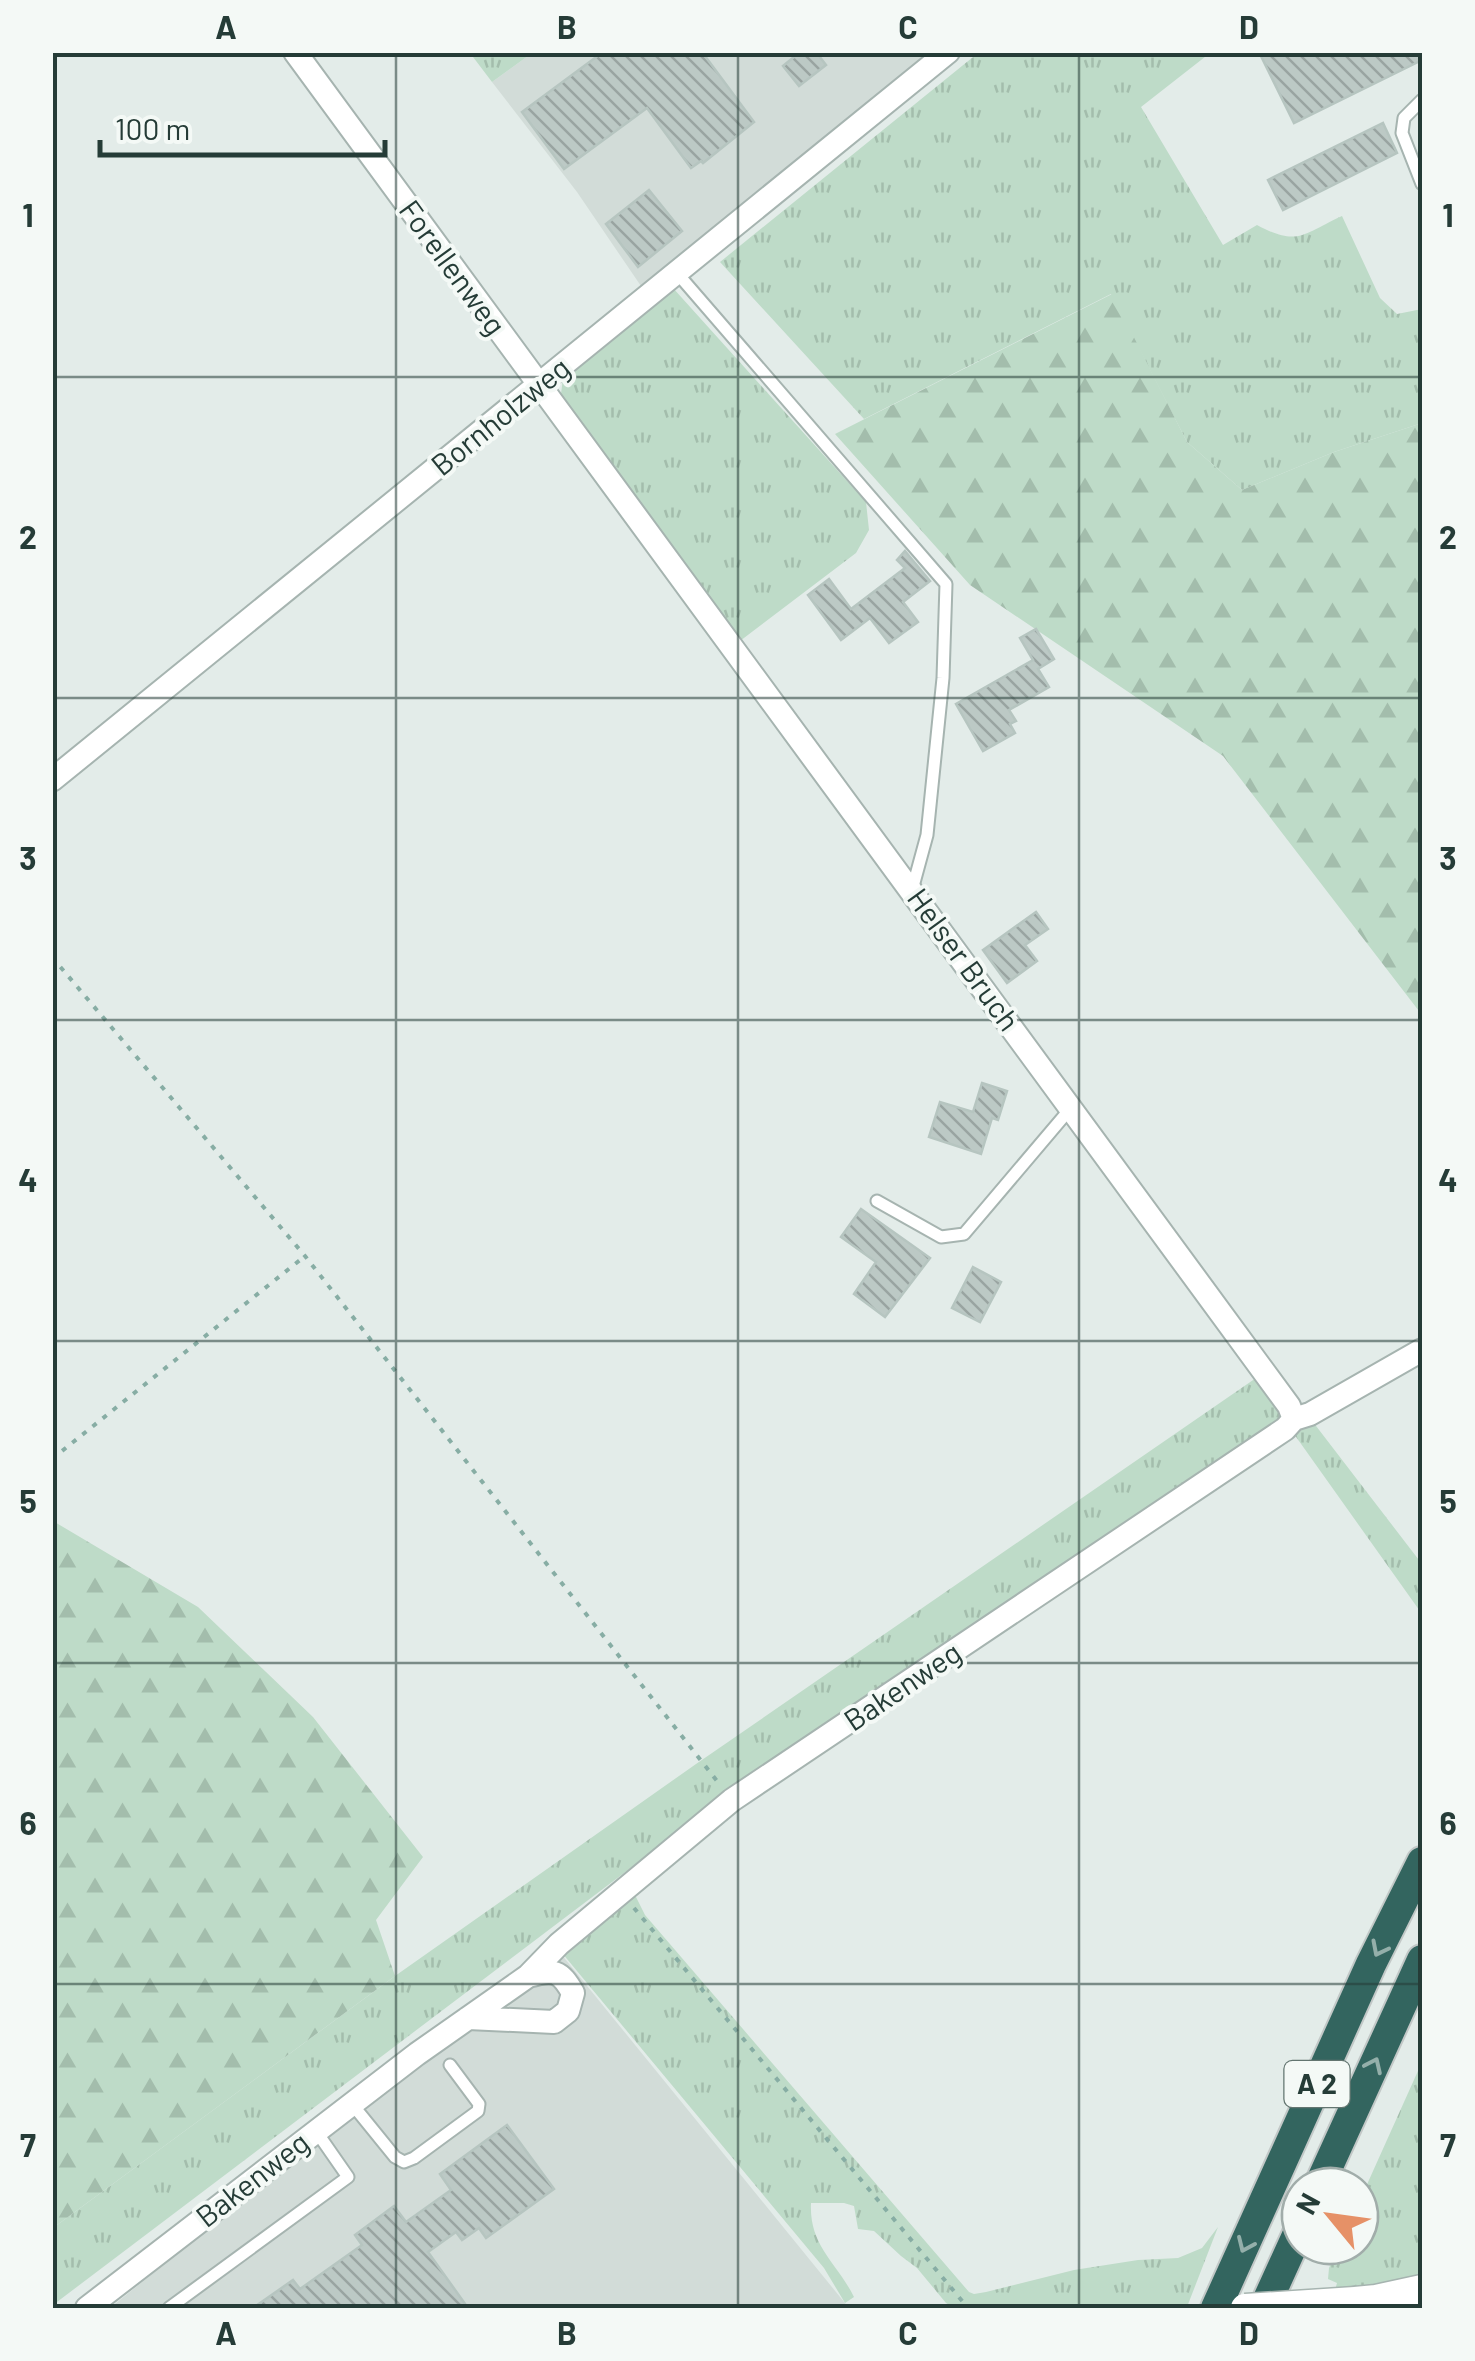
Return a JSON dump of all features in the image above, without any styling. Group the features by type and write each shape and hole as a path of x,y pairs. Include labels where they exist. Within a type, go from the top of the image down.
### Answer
{"highway":[{"name":"A 2","path":"1216,2308 1371,1964 1422,1862"},
{"name":"A 2","path":"1329,2166 1422,1960"},
{"path":"1264,2308 1283,2266"}],"street":[{"name":"Forellenweg","path":"295,52 539,386"},
{"name":"Bornholzweg","path":"52,780 948,52"},
{"name":"Helser Bruch","path":"539,386 1289,1406 1294,1420"},
{"path":"1294,1420 1422,1350"},
{"name":"Bakenweg","path":"87,2308 352,2104 528,1976 559,1944 732,1800 1285,1430 1294,1420"},
{"path":"468,2018 554,2022 568,2011 573,1993 564,1977 549,1970 528,1976"},
{"path":"1246,2308 1369,2303 1422,2290"}],"lane":[{"path":"1422,100 1408,111 1402,133 1422,184"},
{"path":"677,273 946,584 943,678 928,835 912,890"},
{"path":"877,1201 942,1237 964,1234 1071,1108"},
{"path":"352,2104 394,2157 404,2162 478,2111 479,2104 450,2065"},
{"path":"170,2308 348,2177 316,2132"}],"path":[{"path":"52,957 305,1256 732,1800"},
{"path":"52,1459 305,1256"},
{"path":"620,1893 966,2308"}],"shaded area":[{"path":"532,53 932,53 643,289 577,192 492,82"},
{"path":"557,1949 849,2308 110,2308 370,2098"}],"green space":[{"path":"470,53 532,53 492,82"},
{"path":"978,53 1210,53 1141,107 1223,245 1257,225 1292,237 1342,216 1380,298 1397,314 1422,309 1422,423 1334,452 1242,490 1187,442 1111,294 864,419 720,262"},
{"path":"673,288 866,502 869,530 856,553 740,641 561,394 563,378"},
{"path":"1112,294 1187,442 1242,490 1334,452 1422,423 1422,1015 1223,756 970,585 835,434"},
{"path":"1256,1378 1285,1416 735,1789 53,2305 53,2228 395,1976"},
{"path":"1313,1422 1422,1564 1422,1614 1294,1434"},
{"path":"53,1521 198,1607 313,1717 423,1857 376,1920 395,1976 53,2228"},
{"path":"633,1891 645,1915 969,2292 986,2292 1074,2270 1178,2258 1202,2248 1218,2227 1187,2307 954,2308 917,2268 874,2231 858,2229 854,2206 811,2203 819,2242 854,2297 845,2303 824,2268 562,1953"},
{"path":"1422,2062 1422,2308 1330,2308 1337,2283 1328,2279 1330,2266 1380,2266 1380,2166 1375,2166"}],"building":[{"path":"603,52 702,52 754,122 703,163 691,168 647,108 564,169 522,112"},
{"path":"800,52 816,52 826,65 799,86 783,66"},
{"path":"1259,52 1422,52 1422,60 1294,123"},
{"path":"1383,123 1397,153 1283,210 1268,180"},
{"path":"649,190 682,231 638,267 606,224"},
{"path":"905,551 930,581 903,602 918,622 889,643 870,618 841,640 808,595 829,579 851,609 905,568 897,560"},
{"path":"1036,629 1054,659 1038,669 1049,687 1009,710 1016,721 1010,724 1015,733 983,751 956,704 1033,660 1020,638"},
{"path":"1036,912 1048,929 1025,945 1037,961 1007,983 983,950"},
{"path":"982,1083 1007,1091 998,1120 992,1118 981,1154 929,1137 940,1102 973,1112"},
{"path":"861,1209 930,1258 885,1317 854,1294 876,1262 841,1237"},
{"path":"973,1267 1001,1282 980,1322 952,1308"},
{"path":"507,2125 554,2189 486,2238 479,2228 462,2240 456,2232 428,2252 468,2308 253,2308 293,2280 300,2289 362,2245 355,2235 394,2206 406,2222 451,2190 440,2174"}]}
